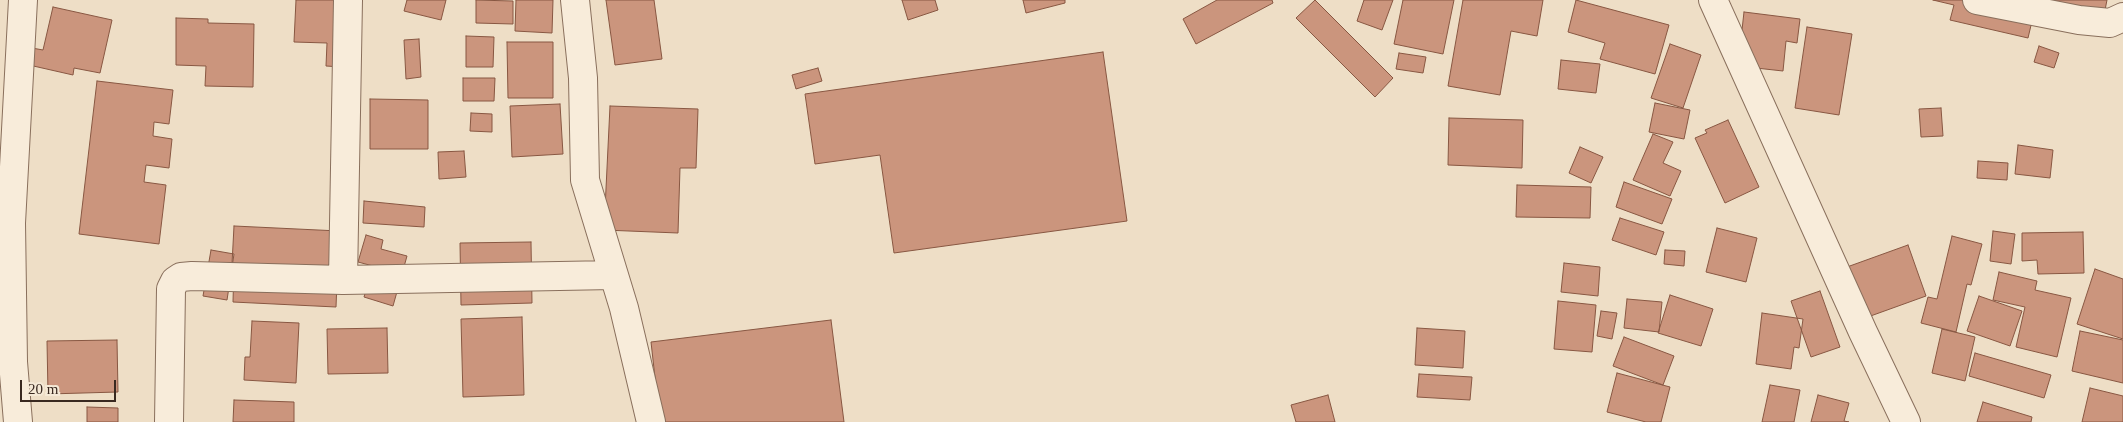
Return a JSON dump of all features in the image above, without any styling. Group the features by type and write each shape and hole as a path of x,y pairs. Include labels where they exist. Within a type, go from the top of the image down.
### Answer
{"street":[{"path":"18,422 13,362 10,223 23,0"},
{"path":"343,280 348,0"},
{"path":"575,0 583,78 585,180 624,308 651,422"},
{"path":"1713,0 1863,332 1906,422"},
{"path":"1978,0 2079,20 2110,23 2123,17"},
{"path":"169,422 171,289 174,281 180,277 343,280 614,275"}],"building":[{"path":"296,0 344,0 342,67 326,66 327,43 294,42"},
{"path":"407,0 446,0 441,20 404,11"},
{"path":"476,0 513,1 513,24 476,23"},
{"path":"516,0 553,0 552,33 515,31"},
{"path":"606,0 654,0 662,59 615,65"},
{"path":"902,0 935,0 938,10 908,20"},
{"path":"1023,0 1065,0 1065,3 1026,13"},
{"path":"1217,0 1272,0 1273,3 1196,44 1183,19"},
{"path":"1315,0 1393,78 1375,97 1296,18"},
{"path":"1364,0 1393,0 1382,30 1357,21"},
{"path":"1403,0 1454,0 1443,54 1394,44"},
{"path":"1463,0 1543,0 1537,36 1511,31 1500,95 1448,86"},
{"path":"1576,0 1669,25 1655,74 1600,59 1605,43 1568,32"},
{"path":"1933,0 2037,0 2028,38 1950,20 1954,5"},
{"path":"2039,0 2107,0 2102,25"},
{"path":"53,7 112,20 100,73 74,68 73,75 29,65 32,48 43,50"},
{"path":"1744,12 1800,19 1797,43 1786,41 1783,71 1738,66"},
{"path":"176,18 208,19 208,23 254,24 253,87 205,86 206,66 176,65"},
{"path":"1807,27 1852,34 1839,115 1795,108"},
{"path":"466,36 494,37 493,67 466,67"},
{"path":"419,39 421,77 406,79 404,40"},
{"path":"507,42 553,42 553,98 508,98"},
{"path":"1670,44 1701,55 1683,108 1651,98"},
{"path":"2039,46 2059,53 2054,68 2034,62"},
{"path":"1103,52 1127,221 894,253 880,155 815,164 805,94"},
{"path":"1399,53 1426,57 1423,73 1396,69"},
{"path":"1561,60 1600,64 1596,93 1558,89"},
{"path":"818,68 822,81 796,89 792,75"},
{"path":"463,78 495,78 494,101 463,101"},
{"path":"97,81 173,90 169,124 154,122 153,136 172,139 169,168 146,165 144,182 166,185 159,244 79,234"},
{"path":"370,99 428,100 428,149 370,149"},
{"path":"1655,103 1690,110 1684,139 1649,132"},
{"path":"560,104 563,154 512,157 510,106"},
{"path":"610,106 698,109 696,168 680,168 678,233 604,230"},
{"path":"1941,108 1943,136 1921,137 1919,109"},
{"path":"471,113 492,114 492,132 470,131"},
{"path":"1449,118 1523,120 1522,168 1448,165"},
{"path":"1728,120 1759,187 1725,203 1695,138 1707,133 1705,130"},
{"path":"1653,134 1673,142 1663,163 1681,171 1670,196 1633,180"},
{"path":"2018,145 2053,150 2050,178 2015,174"},
{"path":"1580,147 1603,157 1591,183 1569,173"},
{"path":"464,151 466,177 439,179 438,152"},
{"path":"1978,161 2008,163 2007,180 1977,178"},
{"path":"1624,182 1672,199 1662,224 1616,207"},
{"path":"1517,185 1591,187 1590,218 1516,217"},
{"path":"364,201 425,207 424,227 363,223"},
{"path":"1620,218 1664,232 1656,255 1612,240"},
{"path":"234,226 339,231 336,307 233,302"},
{"path":"1717,228 1757,238 1746,282 1706,272"},
{"path":"1993,231 2015,234 2011,264 1990,261"},
{"path":"2083,232 2084,273 2038,274 2037,260 2022,261 2022,233"},
{"path":"366,235 383,240 381,249 407,256 393,306 364,297 373,266 358,262"},
{"path":"1952,236 1982,244 1971,285 1967,284 1956,332 1921,323 1928,297 1937,299"},
{"path":"531,242 532,303 461,305 460,243"},
{"path":"1908,245 1926,296 1865,318 1847,267"},
{"path":"211,250 234,254 227,300 203,296"},
{"path":"1665,250 1685,251 1684,266 1664,264"},
{"path":"1564,263 1600,267 1598,296 1561,292"},
{"path":"2095,269 2123,279 2123,339 2077,324"},
{"path":"1999,272 2037,281 2035,290 2071,298 2057,357 2016,347 2025,307 1993,300"},
{"path":"1820,291 1840,347 1811,357 1791,301"},
{"path":"1670,295 1713,309 1701,346 1658,333"},
{"path":"1979,296 2022,311 2010,346 1967,331"},
{"path":"1627,299 1662,302 1659,332 1624,328"},
{"path":"1558,301 1596,305 1592,352 1554,349"},
{"path":"1601,311 1617,313 1612,339 1597,336"},
{"path":"1762,313 1803,319 1799,348 1794,347 1791,369 1756,364"},
{"path":"522,317 524,395 463,397 461,319"},
{"path":"831,320 844,422 660,422 651,342"},
{"path":"252,321 299,323 296,383 244,380 245,357 250,357"},
{"path":"387,328 388,373 328,374 327,329"},
{"path":"1417,328 1465,331 1463,368 1415,365"},
{"path":"1942,329 1975,337 1965,381 1932,373"},
{"path":"2080,331 2123,340 2123,383 2072,371"},
{"path":"1624,337 1674,356 1663,385 1613,366"},
{"path":"117,340 118,392 48,394 47,341"},
{"path":"1975,353 2051,375 2044,398 1969,376"},
{"path":"1617,373 1670,387 1661,422 1646,422 1607,412"},
{"path":"1419,374 1472,377 1470,400 1417,397"},
{"path":"1770,385 1800,390 1794,422 1762,422"},
{"path":"2090,388 2123,396 2123,422 2082,422"},
{"path":"1328,395 1335,422 1296,422 1291,405"},
{"path":"1818,395 1849,403 1844,421 1849,422 1811,422"},
{"path":"234,400 294,402 294,422 233,422"},
{"path":"1983,402 2032,417 2031,422 1977,422"},
{"path":"87,407 118,408 118,422 87,422"}]}
